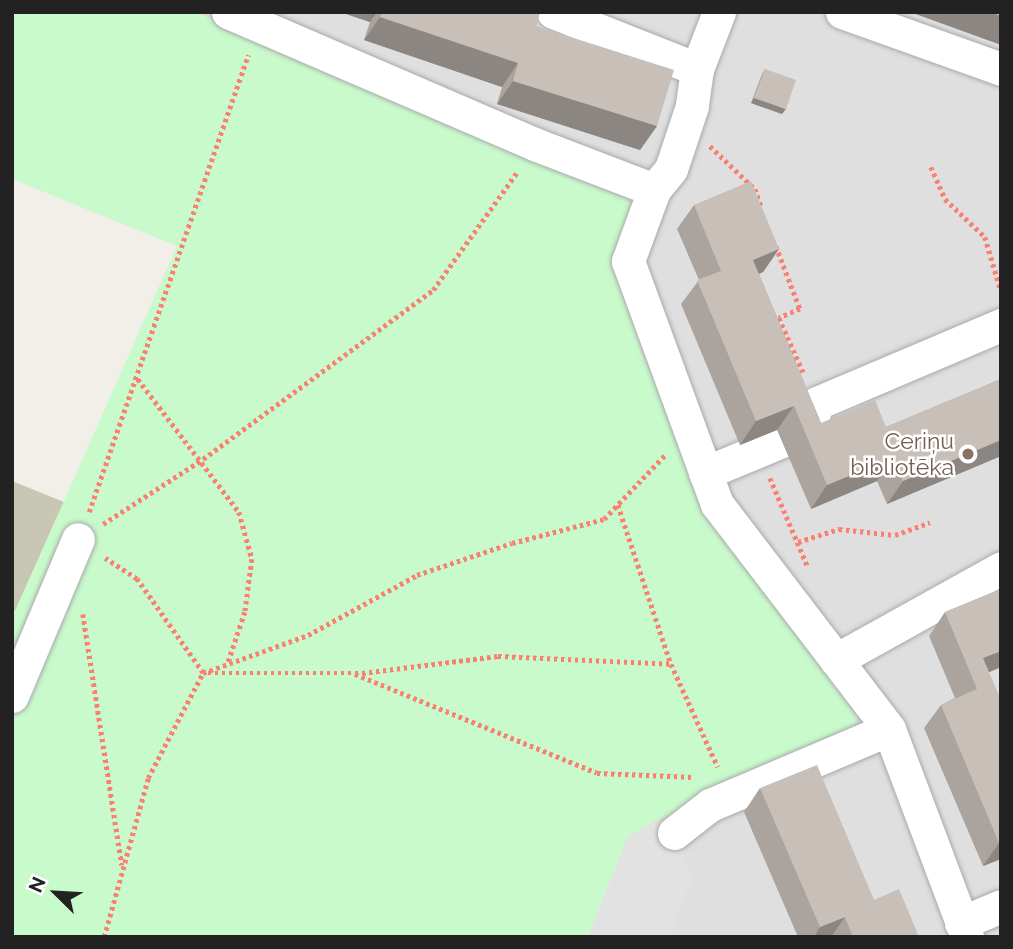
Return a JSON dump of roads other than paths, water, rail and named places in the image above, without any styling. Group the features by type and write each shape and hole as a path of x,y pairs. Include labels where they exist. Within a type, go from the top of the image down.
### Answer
{"street":[{"path":"228,12 537,145 654,190"},
{"path":"553,12 696,69"},
{"path":"719,12 696,69 687,124 671,169 654,190 628,261 688,431 718,504 889,729 964,930 1001,906"},
{"path":"842,12 1001,69"},
{"path":"705,473 809,429 817,403 1001,325"},
{"path":"12,696 78,539"},
{"path":"836,660 1001,568"},
{"path":"674,832 710,806 727,788 889,729"}],"place":[{"name":"Ceriņu bibliotēka","path":"968,454"}]}
